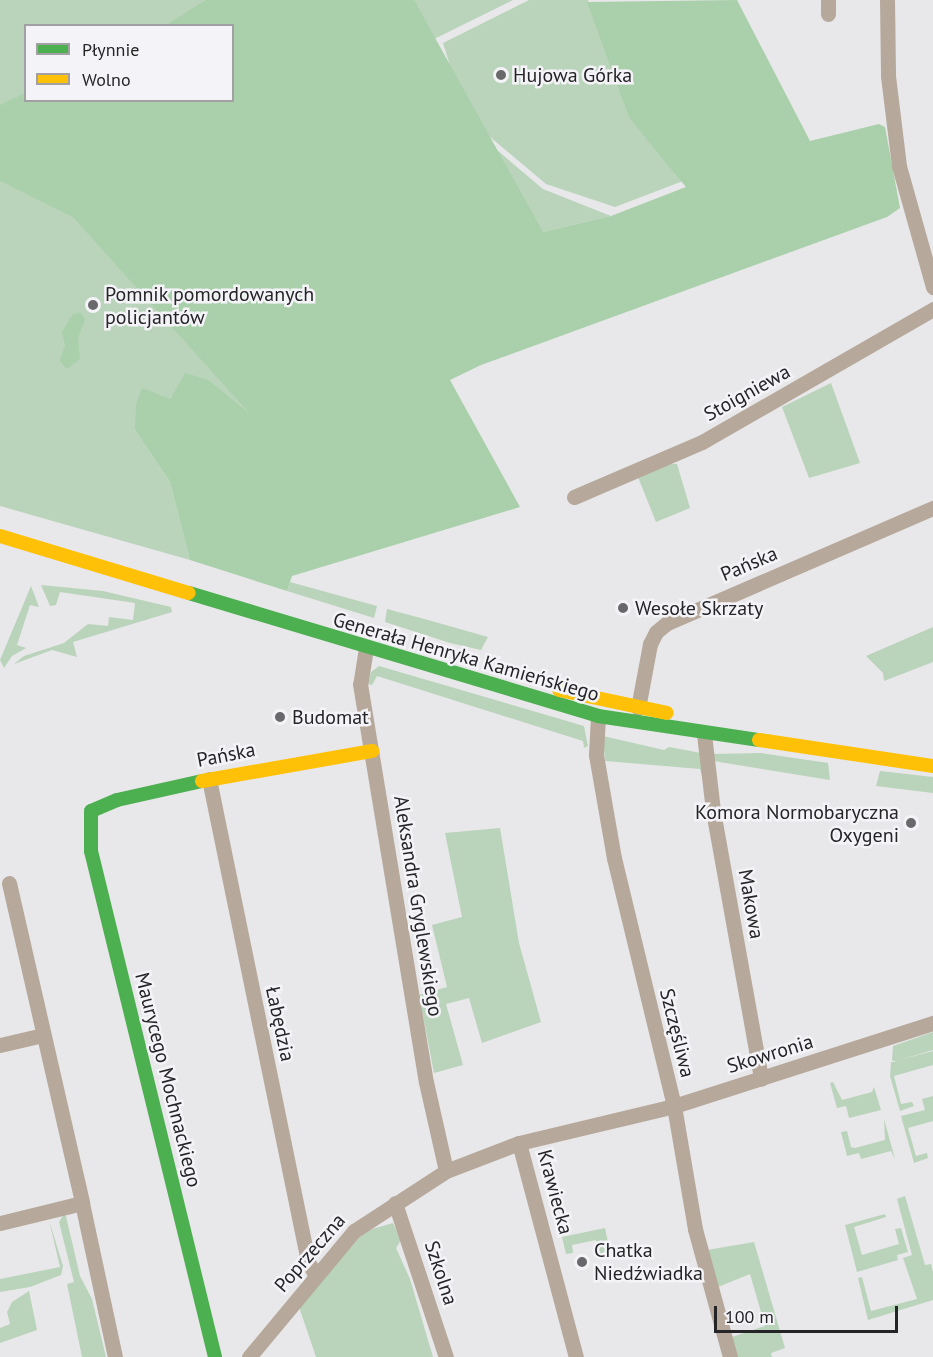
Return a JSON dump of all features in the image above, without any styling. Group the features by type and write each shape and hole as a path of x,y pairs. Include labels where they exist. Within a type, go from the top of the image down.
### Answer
{"main road":[{"name":"Generała Henryka Kamieńskiego","path":"0,521 482,669 638,708 933,752"},
{"name":"Generała Henryka Kamieńskiego","path":"0,536 598,716 705,734 933,766"},
{"name":"Pańska","path":"91,811 106,803 208,779 372,751"},
{"name":"Maurycego Mochnackiego","path":"91,811 92,850 215,1357"}],"street":[{"path":"886,0 888,76 899,166 933,287"},
{"name":"Stoigniewa","path":"574,497 702,442 933,309"},
{"name":"Pańska","path":"638,708 650,644 656,632 667,623 933,508"},
{"name":"Aleksandra Gryglewskiego","path":"366,648 360,684 426,1083 446,1170"},
{"name":"Szczęśliwa","path":"598,716 596,755 612,847 674,1106 695,1229 730,1357"},
{"name":"Makowa","path":"705,734 713,811 761,1079"},
{"name":"Łabędzia","path":"208,779 308,1262 315,1276"},
{"path":"9,883 115,1357"},
{"name":"Skowronia","path":"478,1157 519,1143 674,1106 933,1023"},
{"path":"0,1045 43,1035"},
{"name":"Krawiecka","path":"519,1143 576,1357"},
{"name":"Poprzeczna","path":"249,1357 354,1231 446,1170 478,1157"},
{"path":"0,1223 82,1203"},
{"name":"Szkolna","path":"395,1203 446,1357"}],"green space":[{"path":"0,0 513,0 424,44 491,145 543,189 611,216 543,232 255,419 209,380 185,374 170,399 135,430 170,482 190,560 0,506"},
{"path":"206,0 414,0 543,232 611,216 686,187 629,118 587,2 737,0 810,141 879,124 885,127 900,208 887,217 481,365 450,380 520,507 292,576 287,591 190,560 170,482 135,430 136,405 142,388 170,399 185,373 209,380 250,414 73,217 0,181 0,105 24,93 24,102 234,102 234,24 168,24"},
{"path":"529,0 588,0 629,118 683,181 615,207 546,184 483,131 452,72 443,43"},
{"path":"81,313 85,320 78,338 80,359 67,369 60,361 65,345 62,332 73,314"},
{"path":"831,383 860,463 809,478 782,407"},
{"path":"668,464 677,464 690,508 656,522 638,477"},
{"path":"290,582 377,606 374,618 287,591"},
{"path":"41,585 103,591 171,607 172,612 73,642 77,657 52,650 14,664 24,656 64,643 88,624 108,626 109,617 133,620 135,603 60,592 56,605 50,606"},
{"path":"31,586 39,607 30,605 17,645 26,648 12,656 4,668 0,660"},
{"path":"387,609 488,637 481,650 450,643 385,622"},
{"path":"933,627 933,662 884,681 883,673 866,656"},
{"path":"379,666 584,726 588,746 584,748 583,741 377,676 372,685 368,684 371,672"},
{"path":"603,736 664,750 669,747 701,753 703,780 700,769 605,761"},
{"path":"761,753 828,763 830,780 713,761 712,754"},
{"path":"880,771 933,777 933,793 876,786"},
{"path":"500,828 519,943 541,1022 482,1043 469,998 446,1004 463,1065 434,1073 419,995 447,987 432,925 462,917 445,833"},
{"path":"933,1032 933,1050 899,1060 933,1051 933,1065 894,1076 901,1104 912,1102 914,1106 900,1111 890,1076 891,1062 896,1062 892,1060 893,1046"},
{"path":"833,1082 842,1100 872,1092 874,1087 881,1110 849,1118 846,1106 837,1108 830,1083"},
{"path":"933,1096 933,1121 908,1128 916,1156 927,1153 928,1158 914,1163 901,1116 925,1110 922,1099"},
{"path":"884,1119 895,1159 891,1151 861,1159 859,1153 847,1156 841,1132 847,1131 851,1147 855,1148 885,1140"},
{"path":"905,1196 925,1265 931,1264 933,1300 868,1320 858,1278 862,1277 871,1311 917,1299 903,1258 912,1255 897,1199"},
{"path":"65,1212 80,1276 92,1299 106,1357 82,1357 67,1284 74,1282 59,1222"},
{"path":"885,1214 886,1217 854,1227 862,1255 899,1244 895,1229 901,1228 908,1252 897,1255 898,1260 857,1272 845,1225"},
{"path":"49,1220 63,1266 61,1275 30,1287 0,1292 0,1279 60,1267"},
{"path":"393,1223 401,1240 396,1248 410,1279 433,1357 316,1357 299,1307 365,1231"},
{"path":"605,1228 611,1257 598,1256 596,1240 572,1245 573,1253 566,1254 562,1237"},
{"path":"754,1242 785,1348 771,1353 772,1357 737,1357 732,1337 765,1326 750,1274 718,1287 707,1250"},
{"path":"29,1291 37,1330 0,1343 0,1328 10,1324 7,1312 12,1302"}],"traffic: fast":[{"path":"189,593 598,716 759,740"},
{"path":"202,781 117,800 91,811 91,851 215,1357"}],"traffic: slow":[{"path":"0,536 189,593"},
{"path":"559,690 667,713"},
{"path":"759,740 933,766"},
{"path":"202,781 372,751"}],"place":[{"name":"Hujowa Górka","path":"501,75"},
{"name":"Pomnik pomordowanych policjantów","path":"93,305"},
{"name":"Wesołe Skrzaty","path":"623,608"},
{"name":"Budomat","path":"280,717"},
{"name":"Komora Normobaryczna Oxygeni","path":"911,823"},
{"name":"Chatka Niedźwiadka","path":"582,1262"}]}
